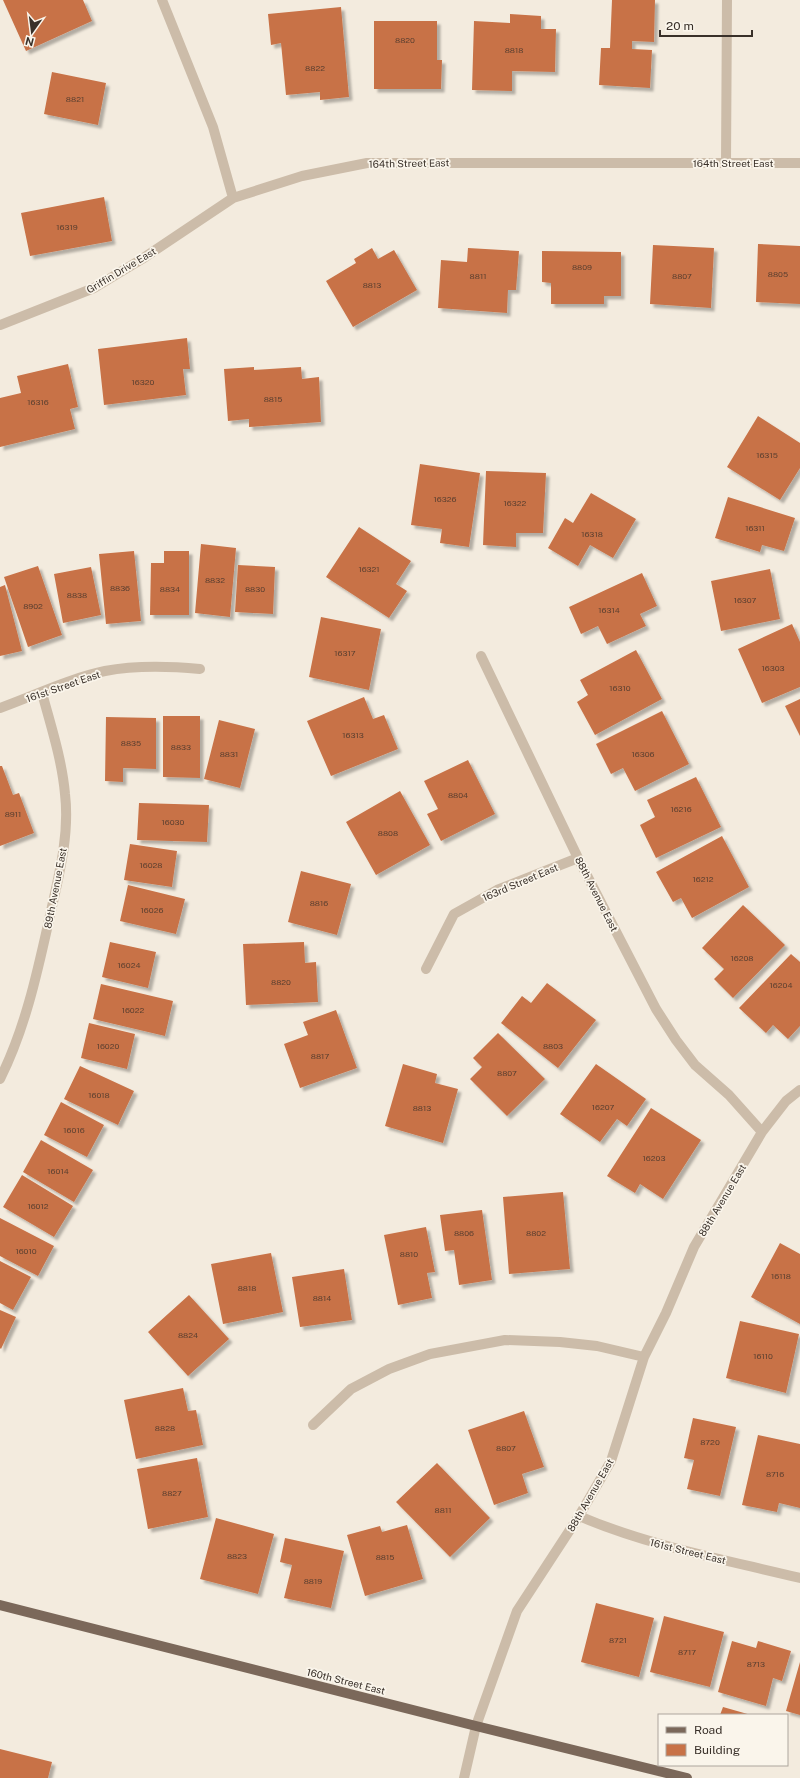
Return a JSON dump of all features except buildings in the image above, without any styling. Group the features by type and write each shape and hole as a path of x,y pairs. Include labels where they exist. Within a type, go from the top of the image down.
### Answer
{"main road":[{"name":"160th Street East","path":"0,1605 476,1726 688,1778"}],"street":[{"path":"162,0 213,127 234,198"},
{"path":"726,162 727,0"},
{"name":"164th Street East","path":"234,198 302,176 367,163 800,163"},
{"name":"Griffin Drive East","path":"0,325 94,288 234,198"},
{"name":"88th Avenue East","path":"464,1778 476,1726 518,1611 579,1516 611,1461 644,1358 666,1313 694,1247 762,1132 730,1095 695,1064 676,1040 656,1009 578,858 481,656"},
{"name":"161st Street East","path":"0,708 58,686 103,672 118,669 164,666 200,669"},
{"name":"89th Avenue East","path":"0,1079 13,1054 23,1024 44,944 60,872 66,830 65,794 55,738 42,693"},
{"name":"163rd Street East","path":"426,969 454,914 497,890 578,858"},
{"path":"762,1132 786,1101 800,1090"},
{"path":"313,1424 351,1389 389,1369 430,1354 505,1340 560,1342 597,1346 644,1358"},
{"name":"161st Street East","path":"579,1516 611,1530 652,1542 800,1578"}]}
